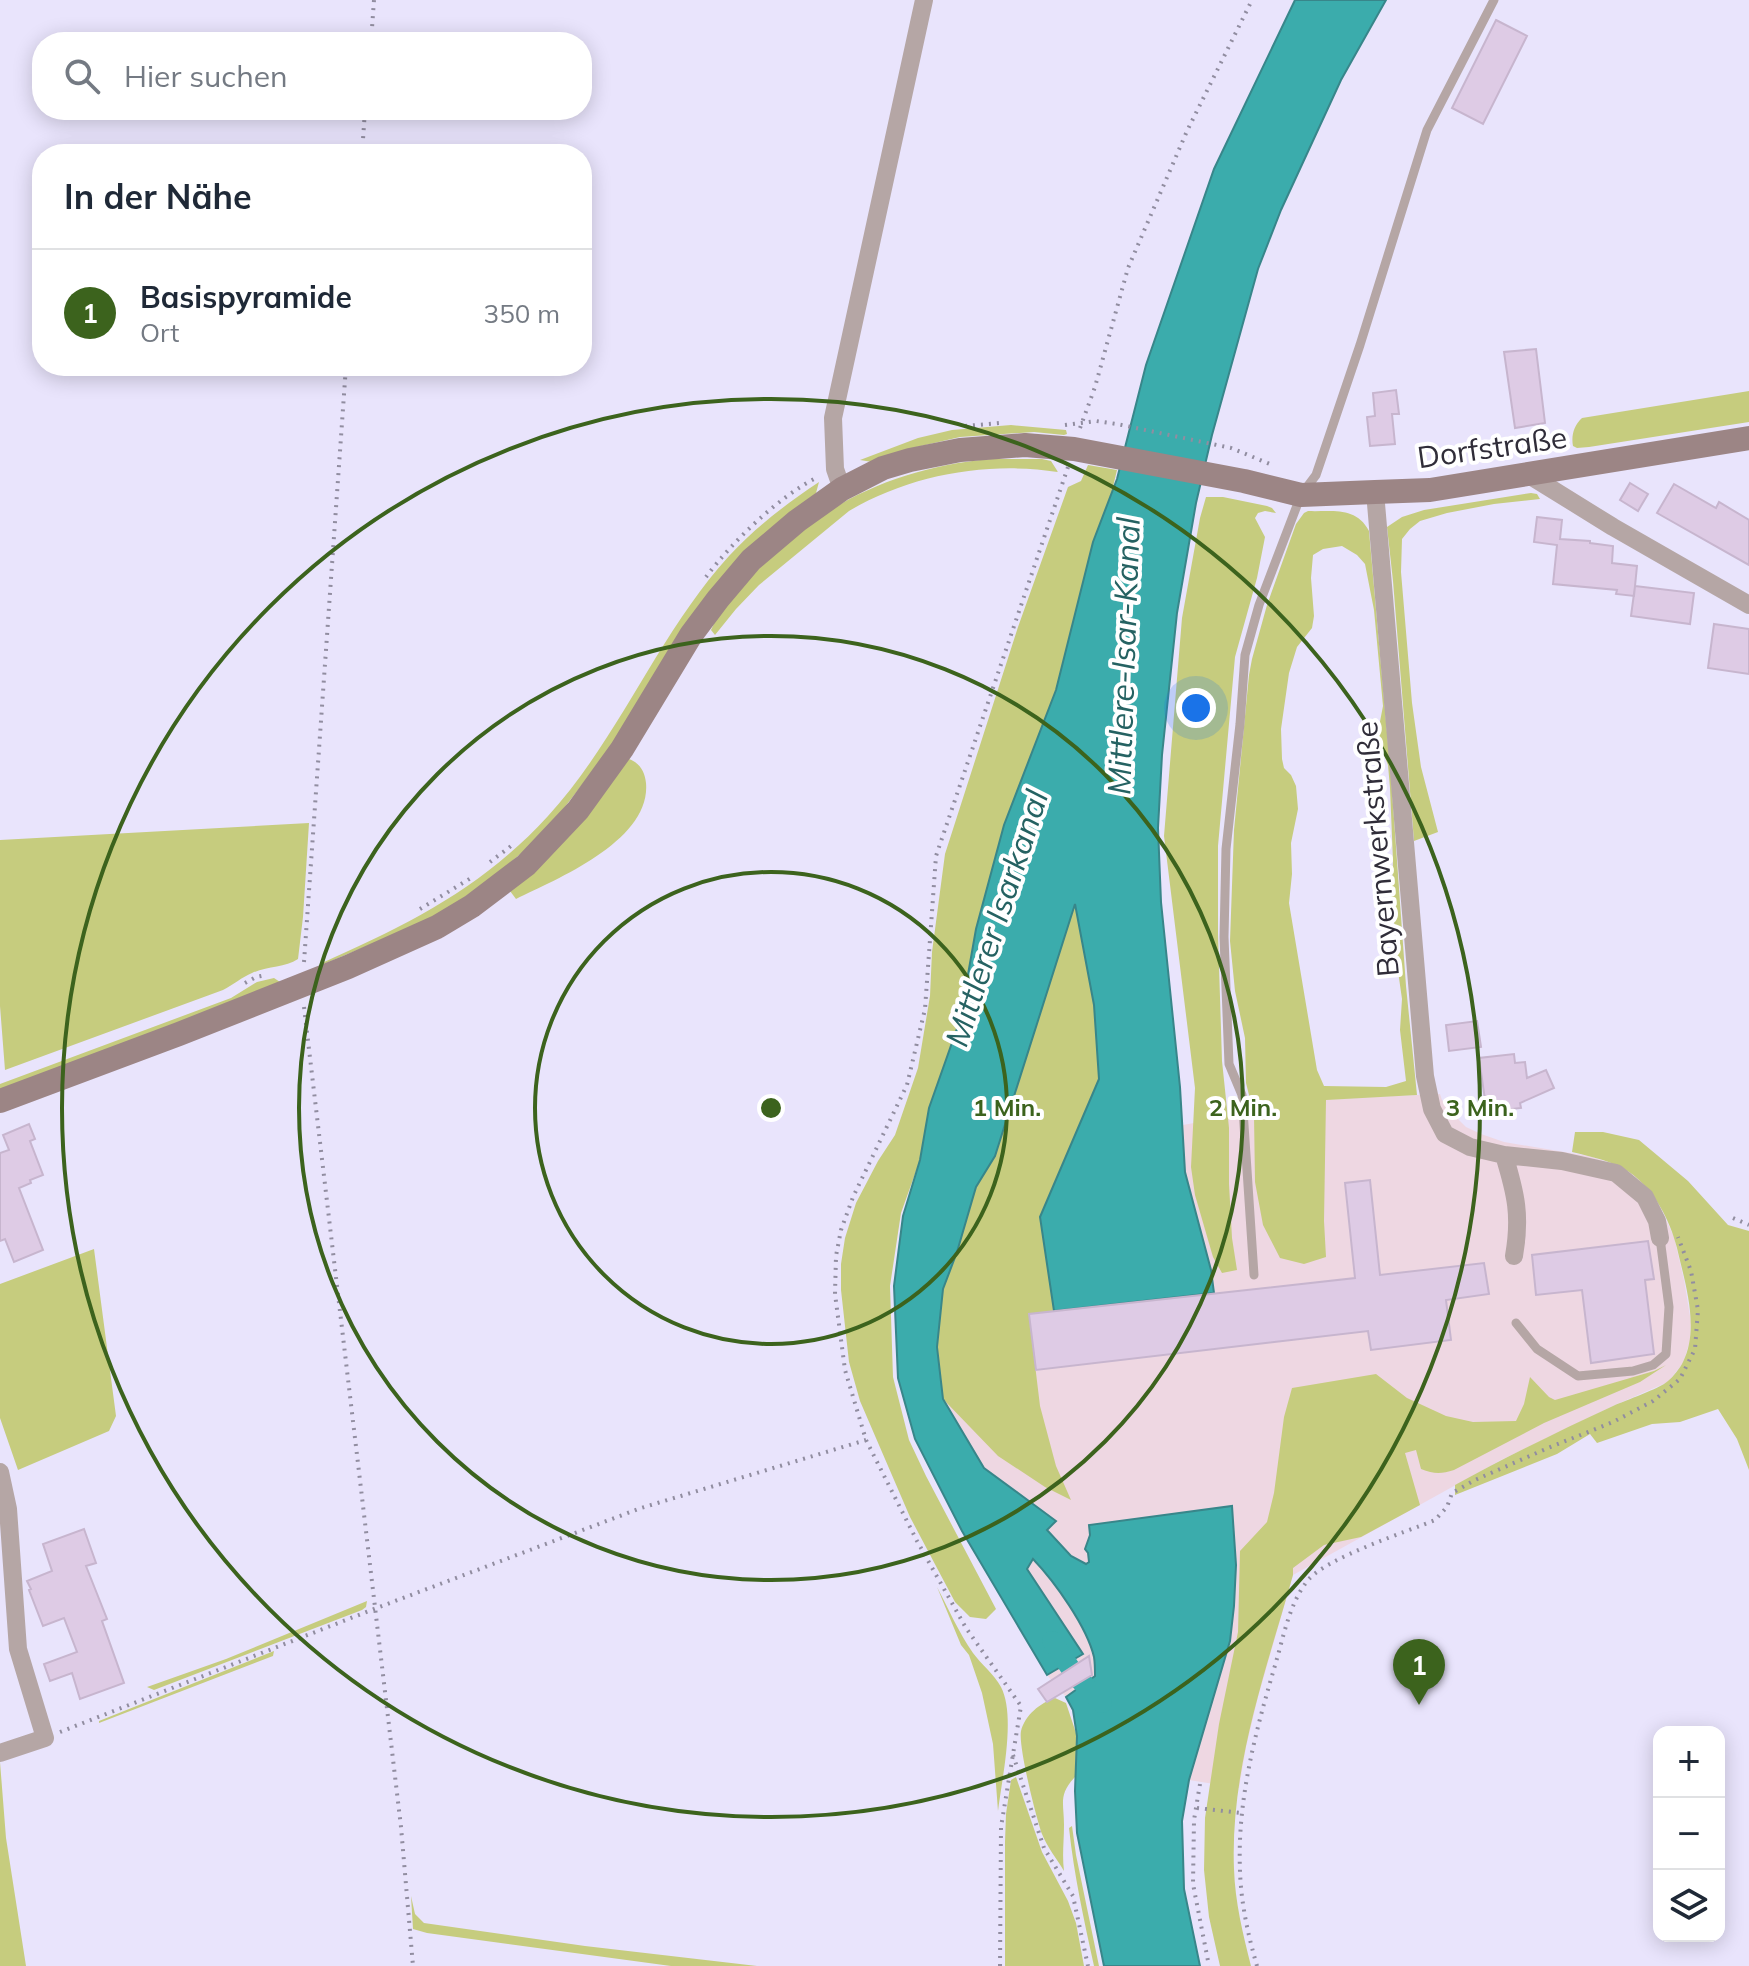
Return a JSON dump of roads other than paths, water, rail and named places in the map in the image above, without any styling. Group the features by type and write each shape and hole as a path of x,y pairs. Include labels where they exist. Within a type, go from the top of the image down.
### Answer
{"street":[{"path":"838,479 833,418 924,0"},
{"name":"Dorfstraße","path":"0,1101 179,1034 303,976 348,967 437,927 472,906 526,865 578,810 622,749 691,635 734,579 838,479 960,450 1025,445 1084,451 1301,495 1430,490 1749,438"},
{"path":"1529,475 1749,605"},
{"name":"Bayernwerkstraße","path":"1375,492 1425,1076 1432,1109 1445,1134 1470,1147 1616,1173 1645,1197 1659,1229"},
{"path":"1504,1155 1515,1189 1519,1229 1514,1256"},
{"path":"0,1472 8,1509 6,1573 18,1649 45,1738 0,1753"}],"lane":[{"path":"1254,1275 1242,1095 1229,1064 1224,937 1226,849 1245,655 1259,605 1301,495 1316,475 1427,130 1494,0"},
{"path":"1516,1323 1537,1349 1578,1376 1633,1371 1653,1365 1666,1354 1669,1307 1659,1229"}],"water":[{"name":"Mittlere-Isar-Kanal","path":"1295,0 1386,0 1341,80 1281,210 1258,269 1212,435 1196,503 1177,613 1162,755 1158,828 1161,902 1180,1087 1185,1172 1211,1270 1214,1293 1054,1311 1040,1217 1099,1079 1094,1005 1075,904 995,1156 976,1187 943,1289 937,1347 943,1399 984,1468 1056,1521 1047,1530 1071,1556 1086,1564 1089,1562 1085,1549 1090,1535 1089,1525 1232,1506 1236,1565 1230,1641 1189,1780 1182,1821 1184,1889 1200,1966 1104,1966 1077,1833 1077,1736 1073,1710 1066,1697 1095,1676 1094,1657 1085,1632 1069,1605 1033,1559 1027,1569 1083,1654 1047,1675 962,1531 915,1439 898,1378 894,1286 903,1216 920,1160 929,1108 960,1020 976,929 1004,825 1056,690 1093,542 1117,479 1146,365 1214,169"}],"waterway":[{"name":"Mittlerer Isarkanal","path":"1052,1641 1075,1675 1102,1703"}],"place":[{"name":"Basispyramide","path":"1419,1705"}]}
